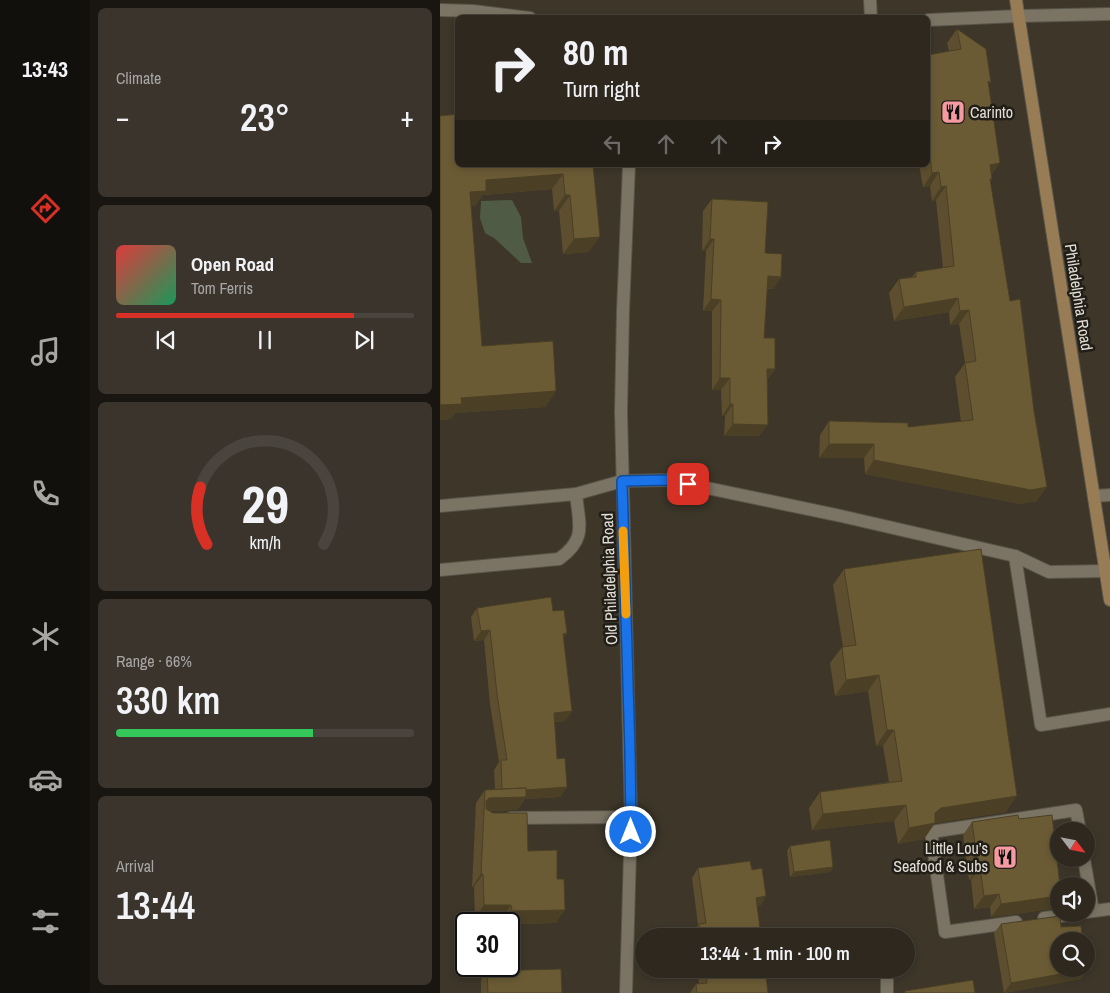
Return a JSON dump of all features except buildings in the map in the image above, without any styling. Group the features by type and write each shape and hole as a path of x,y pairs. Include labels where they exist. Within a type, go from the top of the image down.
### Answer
{"main road":[{"name":"Philadelphia Road","path":"1016,0 1110,600"}],"street":[{"path":"870,0 871,15"},
{"path":"440,10 506,15"},
{"path":"930,20 1110,14"},
{"name":"Old Philadelphia Road","path":"626,993 631,817 621,412 622,311 629,167"},
{"path":"440,506 576,494 622,481 670,480 841,516 1015,556 1049,572 1106,570"},
{"path":"440,570 558,559 571,550 578,539 579,526 576,494"},
{"path":"1094,496 1110,495"},
{"path":"1015,556 1041,725 1110,714"},
{"path":"1050,918 944,932 931,832 1076,810 1078,822"},
{"path":"494,818 631,817"},
{"path":"1095,911 1110,909"},
{"path":"887,978 887,993"}],"green space":[{"path":"512,200 521,217 523,238 532,263 521,263 494,238 485,233 480,218 481,201"}],"slow traffic":[{"path":"623,531 626,614"}],"place":[{"name":"Carinto","path":"953,112"},
{"name":"Little Lou’s Seafood & Subs","path":"1005,857"}],"route":[{"path":"631,832 622,481 670,480 688,484"}]}
